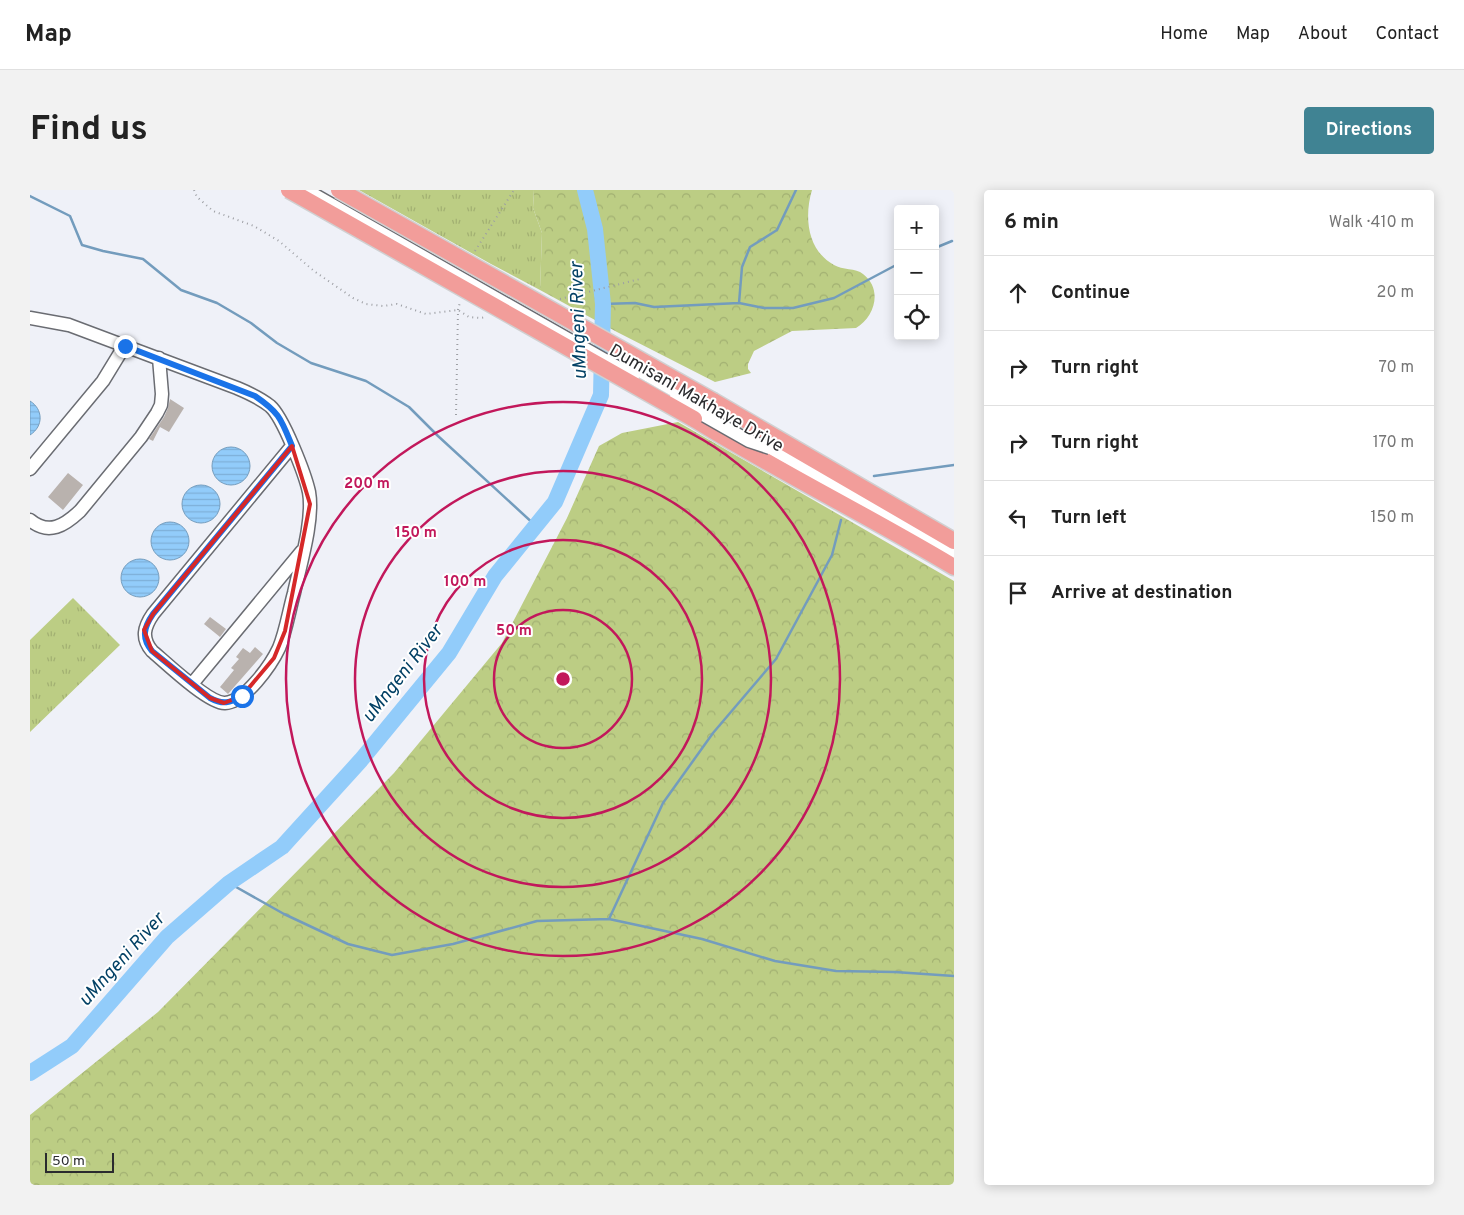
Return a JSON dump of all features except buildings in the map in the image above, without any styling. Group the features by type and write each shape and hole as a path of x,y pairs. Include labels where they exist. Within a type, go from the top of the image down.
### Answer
{"main road":[{"name":"Dumisani Makhaye Drive","path":"289,190 694,419 798,480 891,530 954,568"},
{"name":"Dumisani Makhaye Drive","path":"339,190 713,401 954,541"}],"street":[{"path":"306,190 749,441 770,448"},
{"path":"321,190 753,435 770,448 954,554"},
{"path":"30,318 69,325 255,396 272,407 280,418 292,446 309,492 309,519 303,550 285,630 274,658 242,696 232,702 218,702 192,684 147,645 144,630 148,622 292,446"},
{"path":"30,469 103,381 125,346"},
{"path":"30,520 38,526 45,527 58,527 70,521 141,437 161,405 162,384 159,358"},
{"path":"192,684 303,550"}],"path":[{"path":"194,190 197,197 213,211 254,226 279,241 314,271 353,298 366,304 383,306 397,304 426,314 458,310 469,317 480,318"},
{"path":"474,253 514,190"},
{"path":"559,299 640,278"},
{"path":"456,415 458,310"}],"highlighted area":[{"path":"292,446 310,504 285,631 274,658 242,696 224,703 210,698 152,651 144,630 153,614"}],"green space":[{"path":"359,190 534,190 533,208 542,233 540,290 491,264"},
{"path":"534,190 812,190 808,222 813,242 825,259 841,268 860,272 869,280 875,295 872,310 863,323 856,328 792,331 754,351 748,364 748,369 751,373 715,382 540,290 542,233 533,208"},
{"path":"678,422 954,581 954,1185 30,1185 30,1115 158,1012 394,773 502,643 567,518 599,446 622,433"},
{"path":"73,598 120,645 30,732 30,640"}],"water":[{"path":"30,401 37,408 40,422 35,431 30,435"},
{"path":"231,447 245,452 250,466 245,480 231,485 217,480 212,466 217,452"},
{"path":"201,485 215,490 220,504 215,518 201,523 187,518 182,504 187,490"},
{"path":"170,522 184,527 189,541 184,555 170,560 156,555 151,541 156,527"},
{"path":"140,559 154,564 159,578 154,592 140,597 126,592 121,578 126,564"}],"waterway":[{"name":"uMngeni River","path":"30,1073 72,1046 167,937 229,883 282,847 361,760 449,653 495,576 555,502 601,395 603,304 595,229 585,190"},
{"path":"739,303 742,267 750,247 777,230 796,190"},
{"path":"30,196 70,216 82,245 143,259 181,290 217,303 311,363 366,381 409,407 536,526"},
{"path":"939,246 952,241"},
{"path":"603,304 635,303 654,307 739,303 764,308 793,308 834,298 894,266"},
{"path":"874,476 954,465"},
{"path":"609,919 663,803 713,733 776,659 832,555 841,520"},
{"path":"229,883 284,914 348,944 392,955 453,944 537,921 609,919 702,939 775,961 836,971 954,976"}],"route":[{"path":"125,346 255,396 272,407 280,418 292,446 153,614 144,630 147,645 152,651 210,698 224,703 232,702 242,696"}]}
